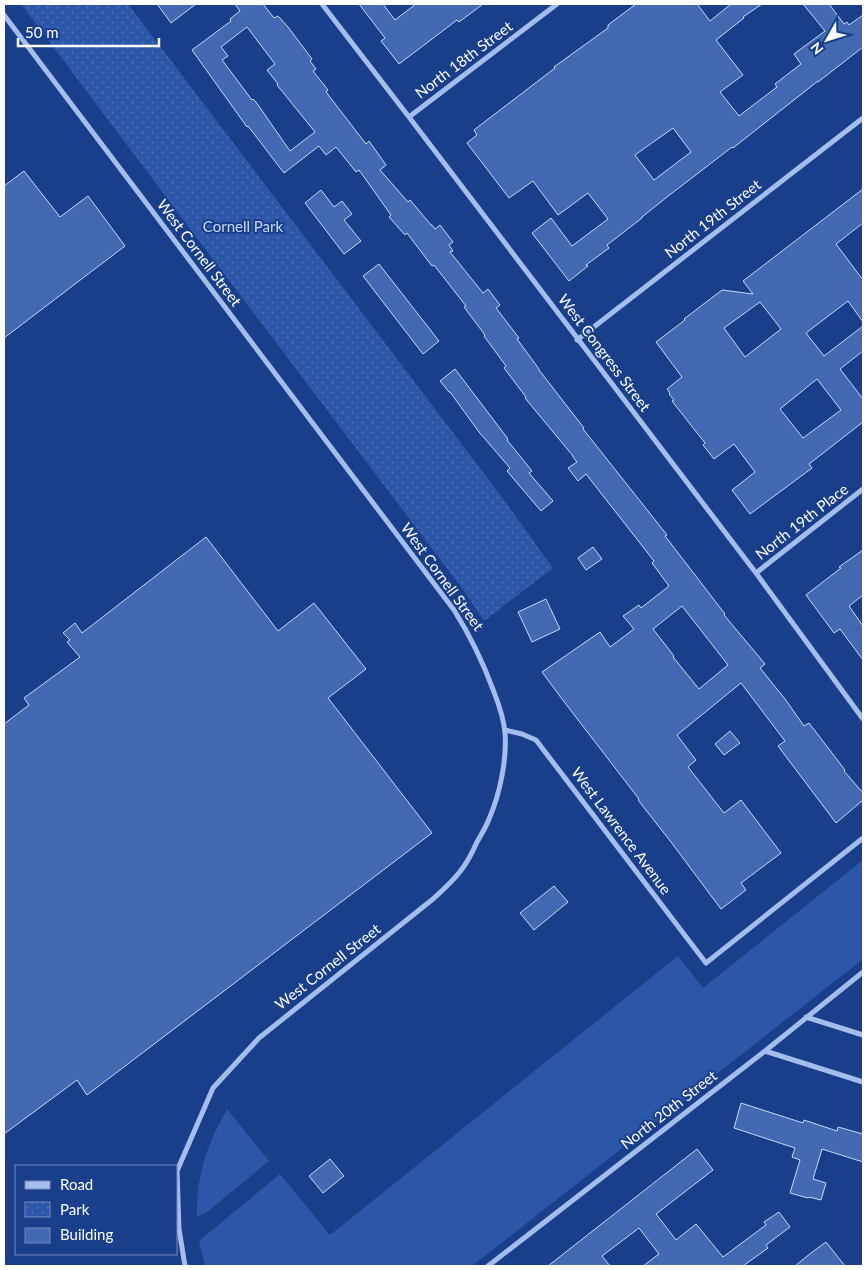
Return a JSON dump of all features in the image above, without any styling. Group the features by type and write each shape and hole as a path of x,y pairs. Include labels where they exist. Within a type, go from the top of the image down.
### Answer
{"street":[{"name":"West Congress Street","path":"322,4 756,574 863,719"},
{"name":"North 18th Street","path":"409,117 557,4"},
{"name":"West Cornell Street","path":"4,15 454,610 473,641 486,669 505,730 506,744 498,793 489,818 462,869 449,885 433,899 259,1038 213,1088 178,1169"},
{"name":"North 19th Street","path":"577,340 863,118"},
{"name":"North 19th Place","path":"756,574 863,489"},
{"name":"West Lawrence Avenue","path":"505,730 536,740 706,963 863,838"},
{"name":"North 20th Street","path":"488,1266 765,1051 863,972"},
{"path":"806,1017 863,1035"},
{"path":"765,1051 863,1082"},
{"name":"West Cornell Street","path":"178,1200 179,1229 185,1266"}],"green space":[{"name":"Cornell Park","path":"21,4 128,4 501,496 553,568 484,621 464,591"},
{"path":"863,860 863,959 472,1266 205,1266 199,1241 280,1174 330,1235 678,956 703,988"},
{"path":"227,1109 269,1161 207,1212 197,1217 198,1189 204,1161"}],"building":[{"path":"157,4 196,4 171,23"},
{"path":"235,4 263,4 274,18 278,16 288,27 312,59 310,61 316,69 313,71 328,90 326,92 366,144 369,141 386,165 380,170 435,229 440,225 453,242 449,245 453,251 450,252 483,293 488,289 500,305 496,308 519,338 517,339 539,370 667,535 665,536 724,615 765,664 760,668 804,726 809,723 844,771 863,793 863,800 836,823 778,746 785,741 741,683 677,735 696,760 688,767 724,813 741,800 781,853 741,883 746,890 721,909 542,672 600,632 610,647 634,629 623,616 639,605 641,608 669,586 652,563 654,561 586,474 578,481 568,468 577,462 573,456 525,398 504,368 506,366 464,307 466,306 407,233 405,235 389,217 391,215 359,170 356,172 336,147 326,155 319,146 284,173 247,127 192,50 231,21 230,19 240,11","holes":["247,27 275,64 267,70 315,132 290,151 256,102 252,100 222,60 228,56 221,47","682,606 728,665 699,689 653,629"]},
{"path":"359,4 383,4 395,20 416,4 483,4 459,22 457,20 399,64 381,41 385,38"},
{"path":"636,4 697,4 710,21 731,4 762,4 716,40 743,75 720,92 739,116 777,87 775,84 801,64 794,54 825,31 803,4 829,4 844,24 847,22 849,25 863,15 863,47 667,197 607,245 609,248 586,265 588,266 569,281 532,233 551,218 572,246 608,219 588,193 558,215 533,181 509,198 467,143 477,135 474,130 554,67 608,28 608,25","holes":["673,128 691,152 654,180 635,155"]},
{"path":"24,171 60,217 88,196 125,246 4,338 4,186"},
{"path":"863,189 863,223 836,244 863,280 863,322 848,301 806,333 824,356 863,326 863,351 840,369 863,399 863,422 809,464 812,468 750,514 732,490 755,472 734,444 714,459 703,445 705,443 672,401 674,400 667,389 682,377 656,342 722,290 753,294 743,281","holes":["760,302 781,329 745,357 724,328","817,379 841,410 803,438 780,409"]},
{"path":"321,190 334,207 342,201 352,214 344,220 361,241 344,254 305,203"},
{"path":"379,264 439,341 423,354 363,276"},
{"path":"455,369 532,471 529,473 553,501 541,511 507,471 510,468 479,432 440,381"},
{"path":"206,537 278,631 314,603 366,669 328,698 432,833 87,1095 77,1080 4,1134 4,724 29,705 24,698 80,657 67,642 70,640 63,633 75,623 82,633"},
{"path":"593,547 602,559 586,570 578,558"},
{"path":"863,550 863,595 849,606 863,626 863,660 840,629 834,633 806,595 841,568 839,567"},
{"path":"546,599 560,629 532,642 518,612"},
{"path":"730,731 740,743 724,755 715,744"},
{"path":"554,886 568,902 534,930 520,913"},
{"path":"741,1103 803,1123 804,1120 837,1131 838,1127 863,1134 863,1162 822,1149 813,1179 826,1183 821,1200 790,1193 800,1160 792,1157 795,1148 734,1128"},
{"path":"697,1149 713,1170 656,1214 676,1240 696,1224 723,1257 766,1225 764,1222 779,1212 790,1227 766,1245 768,1248 743,1266 643,1266 659,1254 639,1228 602,1256 610,1266 548,1266"},
{"path":"330,1159 344,1176 323,1193 309,1176"},
{"path":"826,1242 845,1266 795,1266 811,1253"}]}
